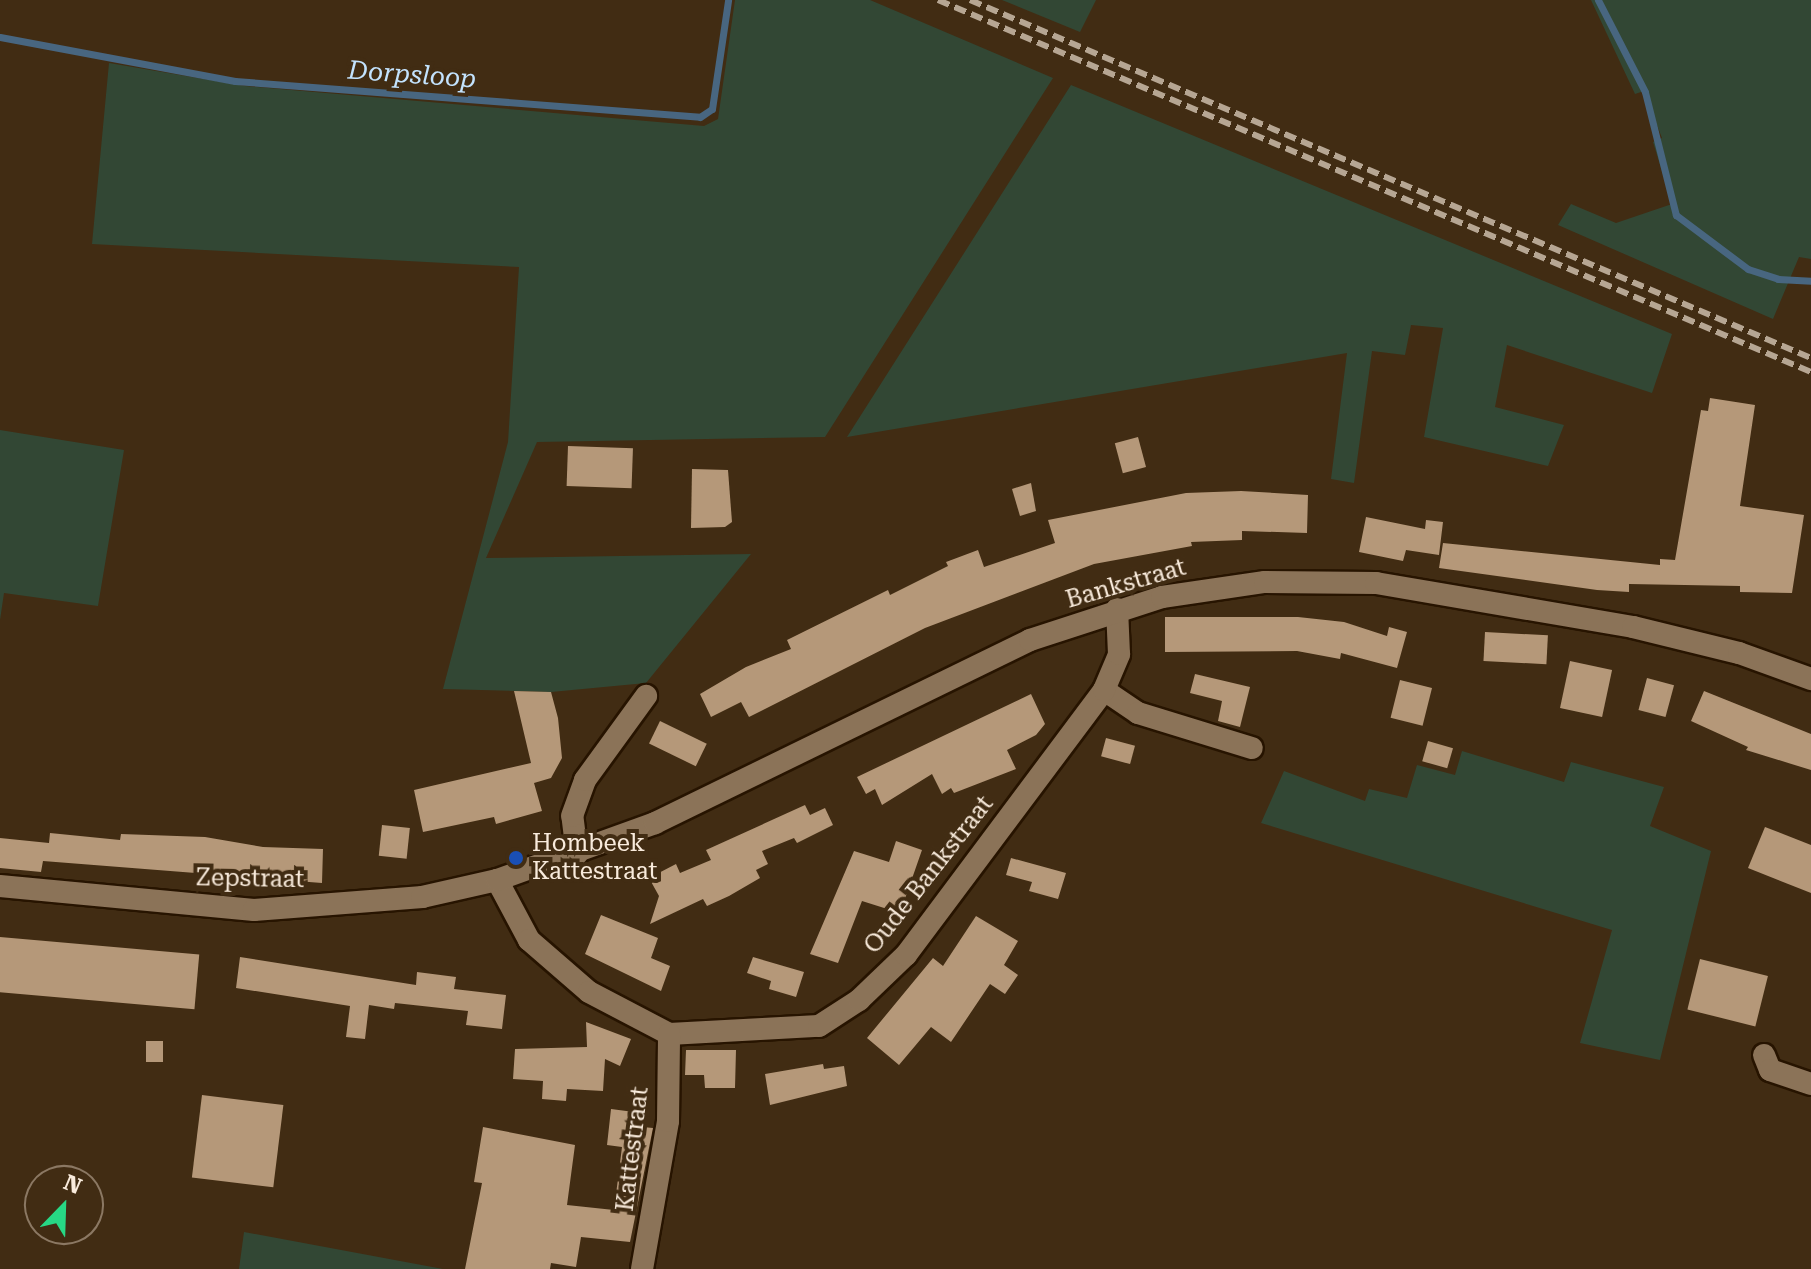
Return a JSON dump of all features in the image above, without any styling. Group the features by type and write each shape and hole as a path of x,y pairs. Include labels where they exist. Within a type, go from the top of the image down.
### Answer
{"street":[{"name":"Bankstraat","path":"497,880 577,854 655,823 775,760 1030,640 1117,609 1265,582 1376,583 1685,637 1811,679"},
{"name":"Oude Bankstraat","path":"669,1034 819,1026 859,1000 906,955 1104,690 1119,654 1117,609"},
{"path":"1104,690 1138,713 1252,748"},
{"path":"577,854 572,816 585,780 646,696"},
{"path":"497,880 529,940 589,992 669,1034"},
{"name":"Zepstraat","path":"0,886 254,910 422,897 497,880"},
{"name":"Kattestraat","path":"642,1269 668,1121 669,1034"},
{"path":"1764,1055 1770,1070 1800,1080"}],"green space":[{"path":"735,0 870,0 1053,78 825,437 537,442 486,558 751,554 646,683 551,692 443,689 508,442 519,267 92,244 109,63 245,86 704,126 718,119"},
{"path":"1002,0 1096,0 1080,32"},
{"path":"1591,0 1811,0 1811,259 1799,257 1773,319 1558,225 1571,204 1616,223 1672,204 1653,142 1662,138 1644,91 1635,94"},
{"path":"1071,85 1672,334 1652,393 1507,345 1495,407 1564,425 1548,466 1424,437 1443,328 1411,325 1405,355 1372,351 1354,483 1331,479 1347,353 847,437"},
{"path":"0,430 124,450 98,606 4,593 0,620"},
{"path":"1462,751 1564,782 1571,762 1664,787 1650,826 1711,851 1660,1060 1580,1043 1612,930 1261,823 1284,771 1365,801 1369,789 1407,798 1417,765 1455,775"},
{"path":"244,1232 443,1269 239,1269"}],"building":[{"path":"1710,398 1755,405 1740,506 1804,515 1792,593 1740,592 1740,586 1629,584 1629,592 1597,590 1439,568 1443,543 1660,565 1660,559 1675,560 1701,410 1708,411"},
{"path":"1138,437 1146,467 1123,473 1115,443"},
{"path":"568,446 633,448 632,488 567,486"},
{"path":"692,469 728,470 732,522 725,527 691,528"},
{"path":"1031,483 1036,511 1020,516 1012,489"},
{"path":"1241,491 1308,495 1307,533 1242,531 1242,540 1191,542 1192,546 1094,564 925,628 749,717 741,702 711,717 700,694 746,667 791,649 787,640 888,590 890,595 948,566 946,562 978,550 984,567 1055,543 1048,520 1186,493"},
{"path":"1366,517 1425,529 1426,520 1443,522 1439,555 1406,550 1403,561 1359,552"},
{"path":"1165,617 1298,617 1344,622 1387,636 1389,627 1407,632 1397,668 1341,653 1340,659 1297,651 1165,652"},
{"path":"1485,632 1548,635 1546,664 1483,661"},
{"path":"1570,661 1612,670 1602,717 1560,708"},
{"path":"1195,674 1250,687 1240,727 1218,721 1222,701 1190,693"},
{"path":"1647,678 1674,685 1666,717 1638,710"},
{"path":"1400,680 1432,688 1423,726 1391,718"},
{"path":"514,691 551,692 558,718 562,758 551,778 534,783 542,811 496,824 494,817 423,832 414,790 531,763"},
{"path":"1704,691 1811,734 1811,770 1746,750 1748,747 1691,721"},
{"path":"1031,694 1045,724 1036,735 1007,750 1016,769 954,793 951,788 942,794 932,774 882,805 875,789 866,794 857,777"},
{"path":"660,721 707,744 696,766 649,743"},
{"path":"1106,738 1135,746 1130,764 1101,756"},
{"path":"1428,741 1453,748 1447,768 1422,761"},
{"path":"805,805 810,815 825,808 833,825 797,843 794,838 762,851 768,864 756,870 760,878 729,896 707,906 703,899 650,924 659,896 649,878 676,864 680,873 711,860 706,850"},
{"path":"382,825 410,828 407,859 379,856"},
{"path":"1765,827 1811,845 1811,893 1748,868"},
{"path":"50,833 120,840 121,834 205,837 263,847 323,849 322,883 43,861 41,872 0,868 0,838 49,843"},
{"path":"896,841 922,850 900,913 862,901 838,963 810,954 854,851 889,862"},
{"path":"1011,858 1066,873 1058,899 1029,891 1032,882 1006,875"},
{"path":"601,915 658,938 651,958 670,966 661,991 585,954"},
{"path":"976,916 1018,941 1004,965 1018,975 1005,994 990,984 951,1042 931,1027 899,1065 867,1038 933,958 943,966"},
{"path":"0,937 199,954 194,1009 0,992"},
{"path":"240,957 416,985 417,972 456,977 454,989 506,995 502,1029 466,1025 468,1011 395,1003 394,1009 369,1005 365,1039 346,1037 350,1006 236,988"},
{"path":"753,957 804,972 796,997 769,989 771,981 747,973"},
{"path":"1700,959 1768,976 1755,1026 1687,1009"},
{"path":"586,1022 631,1039 620,1066 605,1059 603,1091 567,1089 566,1101 542,1099 543,1081 513,1079 515,1049 587,1047"},
{"path":"146,1041 163,1041 163,1062 146,1062"},
{"path":"686,1050 736,1050 735,1088 705,1088 704,1075 685,1075"},
{"path":"823,1064 824,1069 844,1066 847,1086 770,1105 765,1074"},
{"path":"202,1095 283,1105 273,1187 192,1177"},
{"path":"611,1109 634,1112 632,1126 653,1128 630,1242 581,1237 576,1267 551,1263 550,1269 465,1269 482,1183 474,1182 483,1127 575,1145 567,1205 614,1210 622,1147 607,1145"}],"waterway":[{"name":"Dorpsloop","path":"0,37 235,81 700,117 712,109 728,0"},
{"name":"Dorpsloop","path":"1598,0 1645,92 1676,215 1748,269 1778,279 1811,281"}],"railway":[{"path":"938,0 1811,372"},
{"path":"970,0 1811,358"}],"place":[{"name":"Hombeek Kattestraat","path":"516,858"}]}
